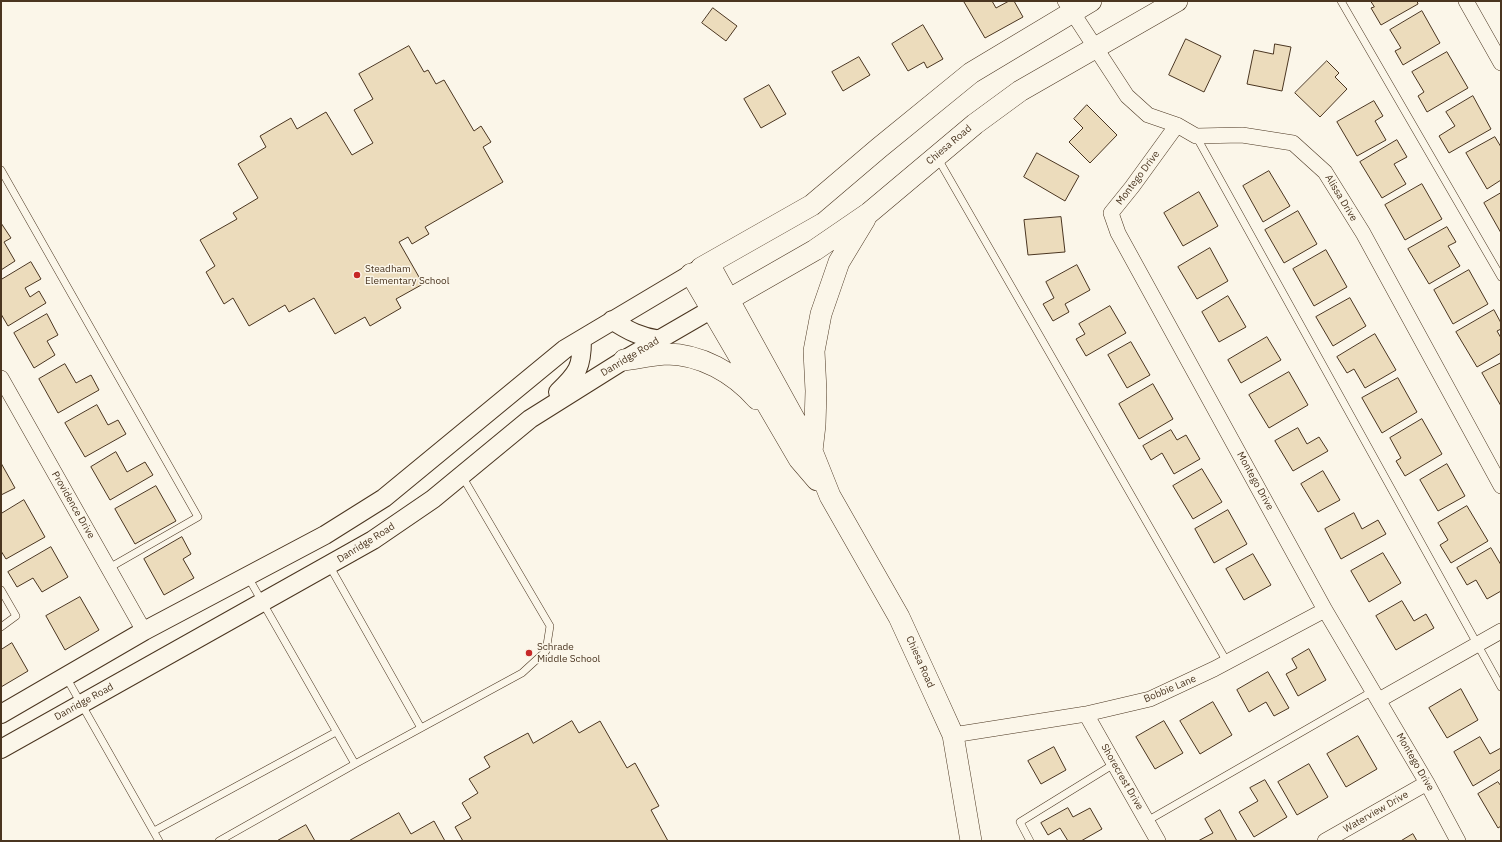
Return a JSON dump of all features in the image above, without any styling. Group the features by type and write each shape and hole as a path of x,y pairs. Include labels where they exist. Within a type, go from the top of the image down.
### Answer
{"main road":[{"path":"700,269 812,205 971,73 1069,6 1091,1"},
{"name":"Chiesa Road","path":"720,305 815,250 869,213 974,124 1020,91 1177,1"},
{"path":"812,452 815,425 816,391 814,352 821,314 839,262 869,213"},
{"name":"Chiesa Road","path":"700,269 799,459 830,496"},
{"name":"Chiesa Road","path":"720,305 812,452 830,496 899,617 953,735 971,841"},
{"path":"624,360 666,354 691,356 712,364 746,386 783,430"}],"street":[{"path":"1466,1 1501,63"},
{"path":"1069,6 1126,96 1148,115 1177,125 1196,136"},
{"name":"Montego Drive","path":"1177,125 1112,213 1118,233 1326,610 1428,783 1458,841"},
{"name":"Alissa Drive","path":"1196,136 1242,135 1294,143 1326,172 1363,233 1501,486"},
{"path":"1,714 144,632 325,535 384,498 565,349 700,269"},
{"name":"Danridge Road","path":"1,749 373,540 433,499 530,419 624,360 720,305"},
{"path":"612,320 628,331 644,338 660,340"},
{"path":"530,419 576,375 582,353 582,338"},
{"name":"Providence Drive","path":"1,378 144,632"},
{"name":"Bobbie Lane","path":"953,735 1086,714 1150,699 1227,662 1326,610"},
{"path":"1377,695 1501,631"},
{"name":"Shorecrest Drive","path":"1086,714 1158,841"},
{"name":"Waterview Drive","path":"1326,841 1428,783"}],"lane":[{"path":"1341,1 1501,277"},
{"path":"1196,136 1476,645 1501,687"},
{"path":"936,156 1227,662"},
{"path":"1,170 198,517 109,568"},
{"path":"219,841 355,764 522,673 546,651 550,626 462,476"},
{"path":"329,565 422,728"},
{"path":"248,576 355,764"},
{"path":"1,590 16,616 1,627"},
{"path":"66,677 159,841"},
{"path":"1147,822 1377,695"},
{"path":"154,831 336,732"},
{"path":"1030,841 1020,822 1114,764"}],"building":[{"path":"992,1 996,8 1009,1 1014,1 1023,17 985,38 964,2"},
{"path":"1371,1 1417,1 1418,4 1381,25 1371,8 1374,7"},
{"path":"713,8 737,26 726,41 702,23"},
{"path":"1422,11 1440,43 1403,65 1395,51 1401,48 1390,30"},
{"path":"923,25 943,59 927,68 924,62 908,71 892,44"},
{"path":"1186,39 1221,56 1204,92 1169,75"},
{"path":"1275,44 1291,47 1282,91 1247,84 1254,50 1273,54"},
{"path":"409,46 424,72 428,70 436,84 444,80 474,131 481,126 491,142 483,147 503,182 425,227 429,234 412,244 408,237 399,242 423,284 396,299 401,308 370,326 365,317 335,334 314,298 289,312 285,305 249,326 233,298 224,304 206,272 215,266 200,240 237,219 233,213 258,198 238,164 266,147 260,136 291,118 297,129 326,112 352,155 373,143 354,110 373,99 359,74"},
{"path":"1447,52 1468,88 1427,112 1418,96 1424,92 1412,72"},
{"path":"859,57 870,75 843,91 832,72"},
{"path":"1327,61 1339,73 1335,77 1347,89 1320,117 1295,93"},
{"path":"769,85 786,114 761,128 744,99"},
{"path":"1473,96 1491,129 1449,153 1439,136 1455,126 1446,112"},
{"path":"1374,101 1383,116 1375,121 1386,140 1357,156 1337,122"},
{"path":"1087,105 1117,135 1090,163 1069,142 1083,128 1074,119"},
{"path":"1495,137 1501,147 1501,180 1487,189 1466,153"},
{"path":"1397,140 1407,157 1394,164 1406,184 1382,198 1360,162"},
{"path":"1037,153 1079,176 1065,201 1024,177"},
{"path":"1269,171 1290,206 1263,222 1243,186"},
{"path":"1422,184 1442,219 1405,240 1385,205"},
{"path":"1199,192 1218,226 1183,246 1164,213"},
{"path":"1501,193 1501,233 1484,203"},
{"path":"1298,211 1317,244 1284,263 1265,230"},
{"path":"1061,217 1065,252 1028,255 1024,220"},
{"path":"1,223 11,238 4,242 15,261 1,270"},
{"path":"1447,227 1456,242 1448,246 1460,266 1429,284 1408,249"},
{"path":"1210,248 1228,281 1197,299 1178,267"},
{"path":"1326,250 1347,287 1314,306 1293,269"},
{"path":"31,262 41,279 25,288 30,297 39,291 46,303 8,326 1,314 1,280"},
{"path":"1077,265 1090,290 1065,304 1069,312 1053,321 1043,304 1054,298 1046,282"},
{"path":"1469,270 1488,304 1453,324 1434,290"},
{"path":"1228,296 1246,327 1219,342 1202,312"},
{"path":"1350,298 1366,326 1333,346 1316,317"},
{"path":"1110,306 1126,333 1086,356 1076,339 1085,334 1079,324"},
{"path":"1494,310 1501,323 1501,329 1497,331 1501,338 1501,353 1477,367 1456,332"},
{"path":"47,314 58,335 47,341 55,355 34,368 14,333"},
{"path":"1375,334 1396,370 1365,388 1354,369 1347,373 1337,357"},
{"path":"1267,337 1281,360 1241,383 1228,360"},
{"path":"1131,342 1150,375 1127,388 1108,355"},
{"path":"1501,363 1501,406 1482,373"},
{"path":"65,364 76,383 91,375 99,390 58,413 39,379"},
{"path":"1289,372 1308,405 1269,428 1249,395"},
{"path":"1398,378 1417,412 1382,433 1362,398"},
{"path":"1153,384 1173,419 1139,439 1119,404"},
{"path":"97,405 108,425 118,420 126,434 85,457 65,423"},
{"path":"1422,419 1442,454 1405,476 1396,461 1401,458 1390,438"},
{"path":"1298,428 1307,444 1319,437 1328,451 1293,471 1275,441"},
{"path":"1171,430 1177,440 1186,435 1200,459 1174,474 1162,453 1151,460 1143,446"},
{"path":"116,452 127,472 145,462 153,475 110,500 91,467"},
{"path":"1,463 15,488 1,495"},
{"path":"1447,464 1465,496 1438,511 1420,480"},
{"path":"1202,469 1222,502 1193,519 1173,486"},
{"path":"1323,471 1340,500 1318,512 1301,484"},
{"path":"156,486 176,521 135,544 115,509"},
{"path":"24,500 45,537 6,559 1,551 1,514"},
{"path":"1467,506 1488,541 1451,563 1440,545 1448,540 1438,523"},
{"path":"1228,510 1247,544 1214,563 1195,529"},
{"path":"1354,513 1362,529 1378,520 1386,534 1341,559 1325,529"},
{"path":"182,537 191,554 183,559 194,578 164,595 144,559"},
{"path":"51,547 68,577 42,592 33,578 17,587 8,572"},
{"path":"1491,548 1501,565 1501,591 1487,599 1476,580 1467,585 1457,568"},
{"path":"1383,553 1401,583 1369,602 1351,571"},
{"path":"1253,554 1271,585 1244,600 1226,569"},
{"path":"80,597 99,630 65,650 46,616"},
{"path":"1402,601 1414,621 1426,614 1434,628 1396,650 1376,616"},
{"path":"12,643 28,671 1,687 1,650"},
{"path":"1309,649 1326,680 1298,696 1286,674 1297,668 1292,659"},
{"path":"1268,672 1289,708 1274,716 1266,702 1249,712 1237,690"},
{"path":"1461,689 1478,720 1447,738 1429,708"},
{"path":"1213,702 1232,735 1200,754 1180,721"},
{"path":"572,721 579,733 600,721 627,768 635,763 659,806 651,810 668,841 463,841 455,827 471,818 462,803 478,793 469,779 490,767 484,757 528,733 533,743"},
{"path":"1164,721 1183,753 1155,769 1136,737"},
{"path":"1358,736 1377,769 1346,787 1327,754"},
{"path":"1480,737 1490,754 1501,748 1501,769 1473,786 1454,752"},
{"path":"1054,747 1066,770 1041,784 1028,761"},
{"path":"1309,764 1328,797 1297,815 1278,782"},
{"path":"1265,780 1287,817 1254,837 1239,812 1258,801 1250,788"},
{"path":"1498,782 1501,786 1501,826 1498,828 1478,794"},
{"path":"1068,808 1073,817 1090,808 1102,829 1081,841 1068,841 1060,828 1048,835 1041,823"},
{"path":"1220,810 1237,841 1198,841 1213,833 1205,819"},
{"path":"399,813 411,834 434,821 445,841 349,841"},
{"path":"306,825 315,841 277,841"},
{"path":"1413,834 1417,841 1401,841"}],"place":[{"name":"Steadham Elementary School","path":"357,275"},
{"name":"Schrade Middle School","path":"529,653"}]}
